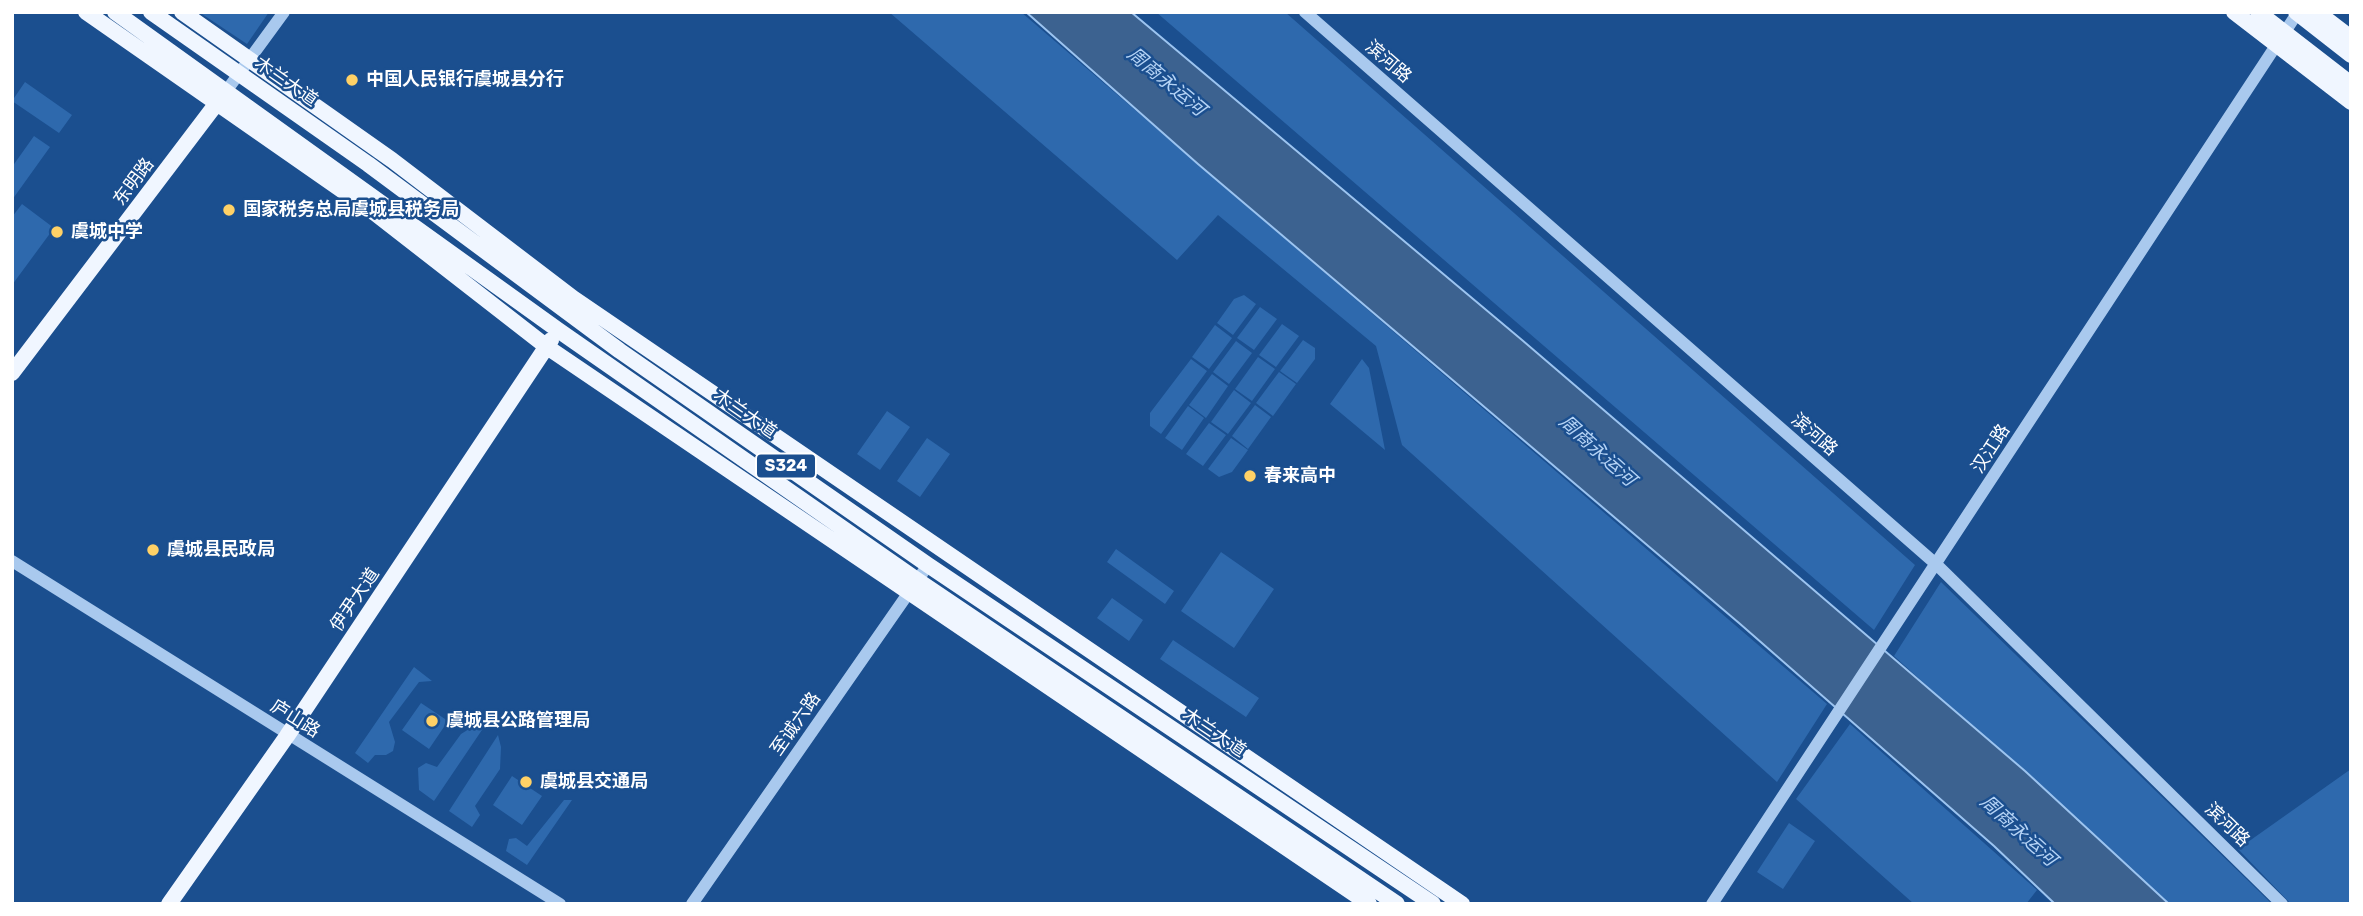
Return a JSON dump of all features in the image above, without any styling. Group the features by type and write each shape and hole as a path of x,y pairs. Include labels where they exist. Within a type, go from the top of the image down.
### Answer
{"main road":[{"path":"86,12 222,97 547,347 913,586 1369,904"},
{"name":"S324","path":"116,12 222,97 558,330 913,586 1397,904"},
{"name":"木兰大道","path":"151,12 373,168 567,314 928,565 1433,904"},
{"path":"182,12 393,160 573,298 1462,904"},
{"path":"2234,12 2351,83"},
{"path":"2258,12 2280,38 2351,102"},
{"path":"2317,12 2351,38"},
{"path":"2297,13 2351,55"},
{"name":"东明路","path":"12,373 222,97"},
{"name":"伊尹大道","path":"169,904 288,736 567,314"}],"street":[{"name":"东明路","path":"222,97 284,12"},
{"name":"滨河路","path":"1308,13 1937,565 2282,904"},
{"name":"汉江路","path":"1712,904 2297,13"},
{"name":"庐山路","path":"12,561 560,904"},
{"name":"至诚六路","path":"692,904 928,565"}],"shaded area":[{"path":"199,12 269,12 247,44"},
{"path":"889,12 1021,12 1827,704 1777,782 1402,445 1376,346 1218,215 1177,260"},
{"path":"1156,12 1285,12 1915,565 1874,630"},
{"path":"25,82 72,115 59,133 12,101"},
{"path":"34,136 50,147 12,200 12,167"},
{"path":"22,204 54,228 12,285 12,217"},
{"path":"1244,295 1256,304 1233,335 1217,323 1234,299"},
{"path":"1260,307 1277,319 1254,350 1237,338"},
{"path":"1282,324 1299,336 1276,367 1259,355"},
{"path":"1215,325 1232,338 1209,369 1192,357"},
{"path":"1303,340 1315,348 1315,359 1297,383 1280,371"},
{"path":"1236,341 1252,353 1229,384 1213,372"},
{"path":"1258,357 1275,369 1252,401 1235,389"},
{"path":"1191,359 1207,371 1161,434 1150,426 1150,413"},
{"path":"1362,359 1369,368 1385,450 1330,404"},
{"path":"1279,372 1296,384 1273,416 1256,403"},
{"path":"1212,374 1228,386 1206,418 1189,405"},
{"path":"1234,390 1251,403 1228,434 1211,422"},
{"path":"1255,405 1271,417 1248,449 1232,436"},
{"path":"1188,406 1204,418 1182,450 1165,438"},
{"path":"887,411 910,427 880,470 857,454"},
{"path":"1209,423 1226,435 1203,466 1186,454"},
{"path":"927,438 950,454 920,497 897,481"},
{"path":"1231,438 1248,450 1232,472 1219,477 1208,469"},
{"path":"1116,549 1174,591 1165,604 1107,562"},
{"path":"1221,552 1274,589 1234,648 1181,611"},
{"path":"1941,582 2272,904 2168,904 1894,656"},
{"path":"1112,598 1143,620 1129,641 1097,618"},
{"path":"1173,640 1259,698 1246,717 1160,659"},
{"path":"414,667 432,681 419,682 389,722 395,742 393,751 386,755 375,755 368,763 355,753"},
{"path":"421,703 448,721 429,749 402,730"},
{"path":"482,721 486,724 434,801 419,790 418,768 426,763 437,767 461,734"},
{"path":"1850,724 2037,890 2026,904 1914,904 1796,799"},
{"path":"498,735 501,747 500,769 475,806 480,815 472,827 449,811"},
{"path":"2351,769 2351,904 2291,904 2238,849"},
{"path":"512,776 542,796 522,825 493,805"},
{"path":"564,800 572,800 527,865 506,851 509,839 516,838 527,846"},
{"path":"1789,823 1815,841 1783,889 1757,872"}],"water":[{"name":"周商永运河","path":"1026,12 1131,12 1522,340 2025,771 2169,904 2055,904 1994,846 1739,623 1198,164"}],"place":[{"name":"中国人民银行虞城县分行","path":"352,80"},
{"name":"国家税务总局虞城县税务局","path":"229,210"},
{"name":"虞城中学","path":"57,232"},
{"name":"春来高中","path":"1250,476"},
{"name":"虞城县民政局","path":"153,550"},
{"name":"虞城县公路管理局","path":"432,721"},
{"name":"虞城县交通局","path":"526,782"}]}
